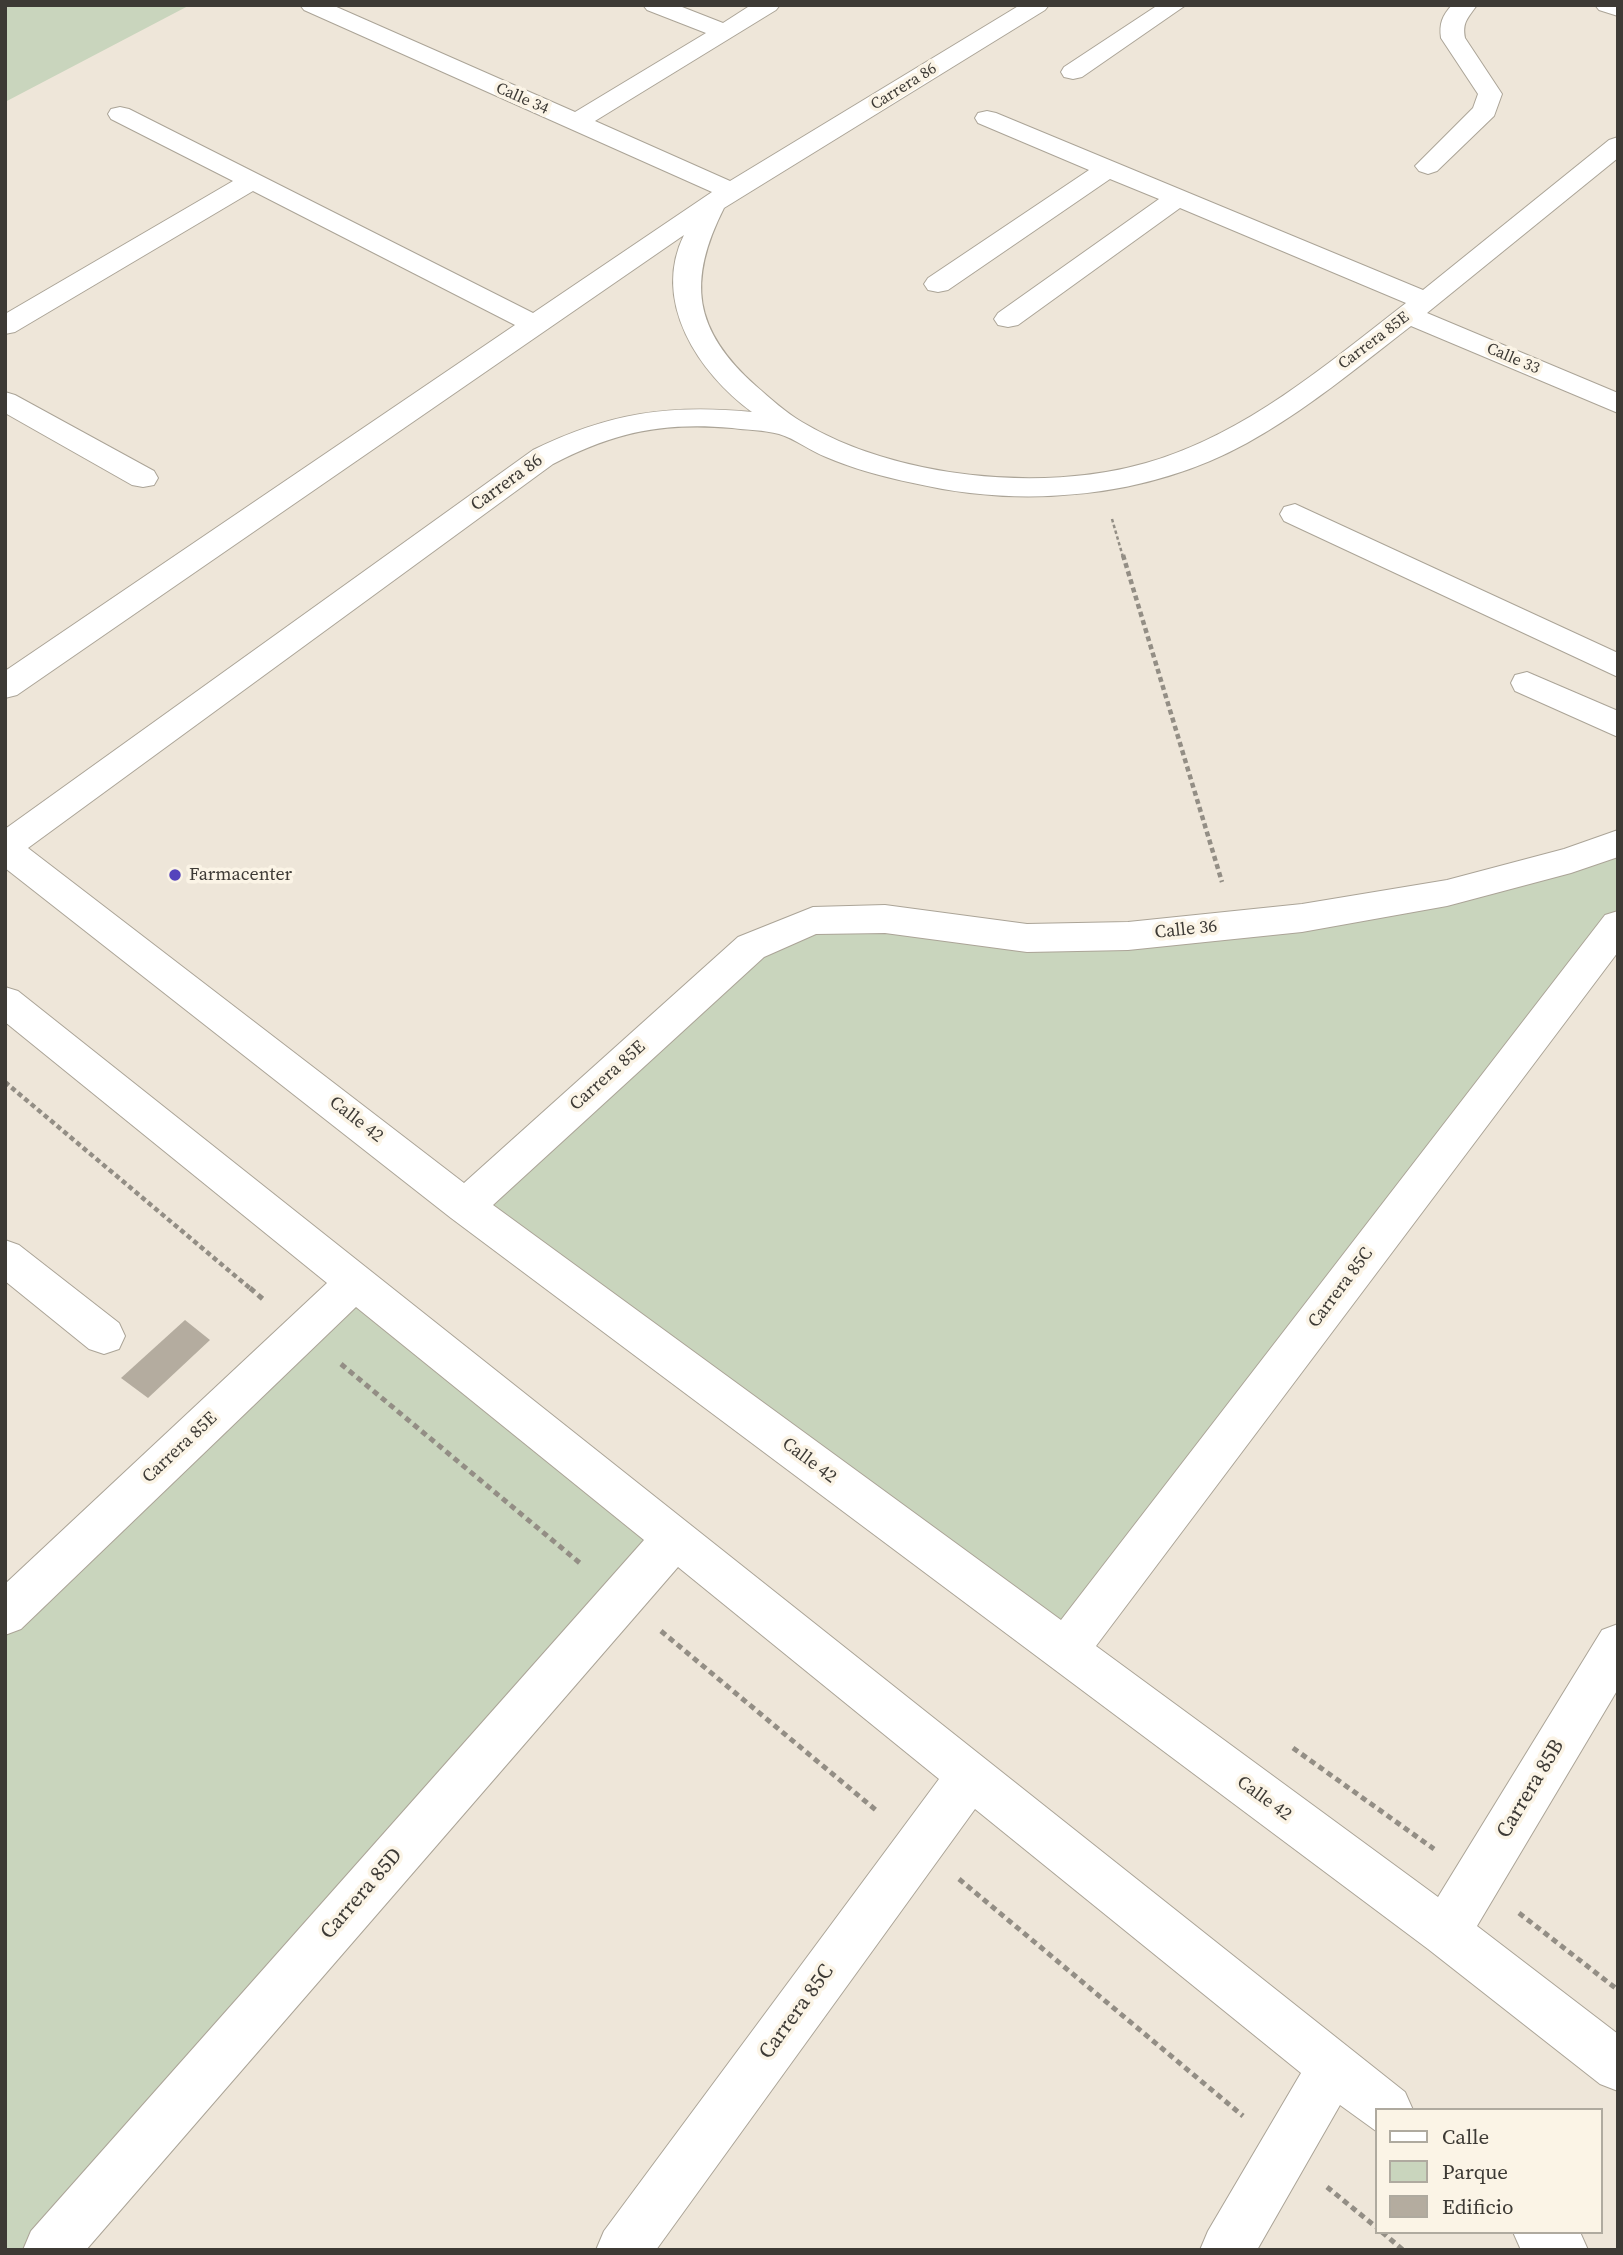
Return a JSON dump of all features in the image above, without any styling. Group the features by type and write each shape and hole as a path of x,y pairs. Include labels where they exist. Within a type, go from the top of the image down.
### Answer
{"street":[{"name":"Calle 34","path":"312,5 575,122 723,197"},
{"path":"655,5 723,31"},
{"path":"575,122 768,5"},
{"name":"Carrera 86","path":"5,687 723,197 1037,5"},
{"path":"1073,72 1174,5"},
{"path":"1428,166 1485,111 1490,94 1485,80 1451,37 1449,24 1456,12 1465,5"},
{"path":"1607,5 1618,9"},
{"path":"120,114 536,325"},
{"name":"Calle 33","path":"987,118 1177,198 1618,404"},
{"name":"Carrera 85E","path":"1100,481 1149,472 1206,454 1264,424 1417,308 1618,145"},
{"path":"938,284 1107,169"},
{"path":"5,326 252,181"},
{"path":"723,197 696,230 687,258 685,288 691,318 705,348 728,377 757,404 794,429"},
{"path":"1007,319 1177,198"},
{"path":"5,401 143,478"},
{"name":"Carrera 86","path":"5,848 543,457 581,436 625,423 674,416 722,418 794,429 836,451 884,467 936,478 990,485 1046,486 1100,481"},
{"path":"1296,514 1618,666"},
{"path":"1527,682 1618,725"},
{"name":"Calle 36","path":"751,947 813,921 885,919 1027,938 1128,936 1302,918 1447,893 1571,860 1618,843"},
{"name":"Calle 42","path":"5,848 466,1206 1445,1932 1618,2066"},
{"name":"Carrera 85C","path":"1065,1651 1618,925"},
{"name":"Carrera 85E","path":"466,1206 751,947"},
{"path":"5,1001 1384,2108"},
{"path":"5,1257 104,1336"},
{"name":"Carrera 85E","path":"5,1614 355,1282"},
{"name":"Carrera 85D","path":"50,2250 675,1538"},
{"name":"Carrera 85B","path":"1445,1932 1618,1646"},
{"name":"Carrera 85C","path":"624,2250 971,1775"},
{"path":"1227,2250 1333,2067"},
{"path":"1542,2234 1562,2250"}],"path":[{"path":"1100,481 1235,925"},
{"path":"5,1082 1374,2225"},
{"path":"1287,1744 1476,1880 1618,1990"},
{"path":"1384,2234 1403,2250"}],"green space":[{"path":"5,5 190,5 5,102"},
{"path":"1618,843 1618,925 1065,1651 465,1206 751,947 813,921 1027,938 1302,918"},
{"path":"355,1282 675,1538 50,2250 5,2250 5,1614"}],"building":[{"path":"185,1320 210,1340 148,1398 121,1378"}],"place":[{"name":"Farmacenter","path":"175,875"}]}
